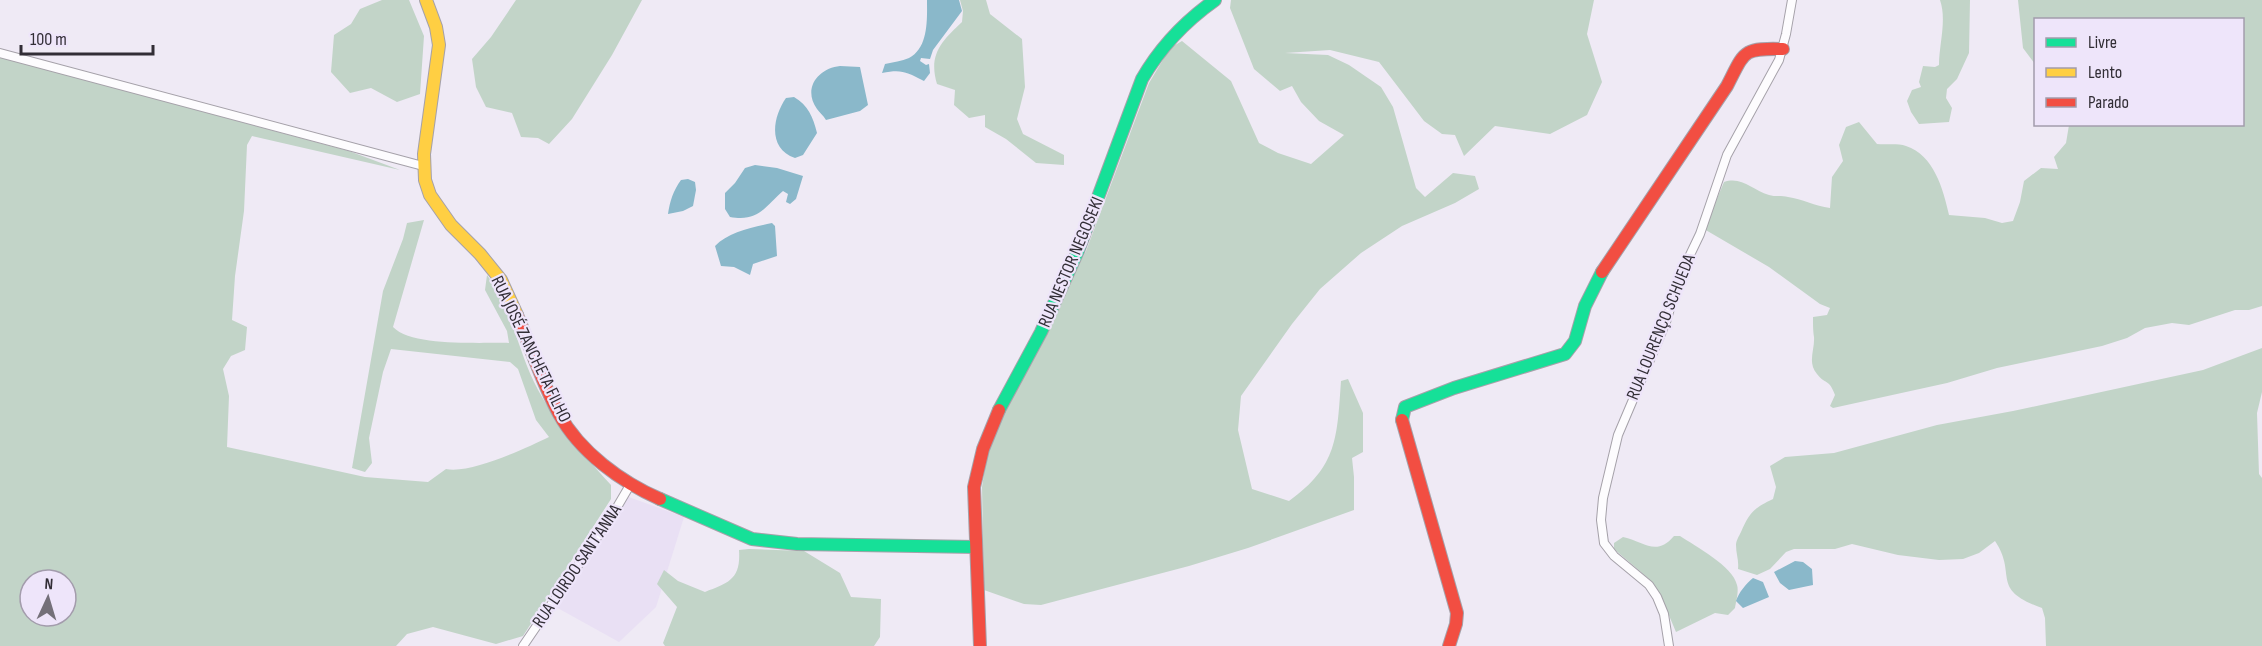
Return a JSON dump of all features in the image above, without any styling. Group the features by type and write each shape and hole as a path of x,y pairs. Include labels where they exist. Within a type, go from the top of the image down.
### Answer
{"street":[{"name":"RUA JOSÉ ZANCHETA FILHO","path":"426,0 436,27 439,45 423,166 430,195 461,237 492,268 510,297 560,416 595,457 630,485 737,534 767,542 976,547"},
{"name":"RUA NESTOR NEGOSEKI","path":"980,646 974,487 977,462 985,440 1047,321 1084,237 1135,94 1166,41 1190,18 1215,0"},
{"name":"RUA LOURENÇO SCHUEDA","path":"1669,646 1664,614 1657,597 1649,585 1614,556 1604,543 1601,520 1603,498 1618,435 1666,322 1679,278 1700,234 1727,155 1783,49 1792,0"},
{"path":"1449,646 1456,624 1456,613 1401,417 1402,412 1405,407 1454,388 1570,351 1581,314 1594,285 1727,86 1742,55 1754,48 1783,49"},
{"path":"0,53 423,166"},
{"name":"RUA LOIRDO SANT'ANNA","path":"523,646 630,485"}],"shaded area":[{"path":"626,496 684,517 656,607 619,642 554,606"}],"green space":[{"path":"382,0 409,0 424,36 420,94 397,102 371,88 350,93 331,72 334,35 351,24 360,9"},
{"path":"516,0 642,0 612,55 572,119 549,144 538,138 521,137 512,113 486,107 476,87 472,59 491,37"},
{"path":"960,0 986,0 990,14 1022,39 1025,87 1017,119 1023,134 1064,155 1064,165 1036,163 1006,139 985,127 985,115 969,118 954,105 955,90 937,84 934,64 936,56 948,35 962,22 963,11"},
{"path":"1231,0 1594,0 1587,34 1602,82 1587,115 1550,134 1495,126 1464,156 1455,135 1442,134 1424,121 1379,62 1330,50 1285,53 1328,55 1349,65 1381,87 1393,107 1416,188 1425,197 1453,173 1475,176 1479,189 1455,203 1402,226 1361,253 1320,289 1241,396 1238,430 1252,489 1289,501 1305,488 1326,462 1336,434 1341,381 1348,379 1363,413 1363,452 1352,458 1354,510 1248,548 1189,566 1041,605 1024,604 984,590 982,487 989,442 1086,251 1149,83 1170,48 1182,41 1231,81 1259,143 1278,153 1311,164 1344,135 1319,121 1301,102 1292,86 1280,91 1254,69 1230,8"},
{"path":"1940,0 1970,0 1969,53 1957,79 1947,89 1946,98 1952,108 1949,122 1919,124 1907,101 1912,90 1921,87 1919,82 1923,66 1939,65 1943,24"},
{"path":"2018,0 2262,0 2262,306 2249,310 2235,310 2189,325 2172,323 2145,328 2127,338 2102,346 1997,368 1947,383 1833,408 1830,406 1835,395 1833,390 1822,380 1812,365 1813,317 1827,315 1830,308 1820,304 1769,267 1704,229 1724,182 1736,181 1769,195 1793,198 1830,208 1832,177 1843,161 1839,145 1846,127 1859,122 1877,144 1903,145 1916,150 1924,157 1936,174 1949,215 1985,218 2002,223 2013,221 2024,181 2041,168 2058,169 2054,157 2066,143 2069,126 2244,126 2244,18 2034,18 2034,63 2023,48"},
{"path":"0,57 349,151 400,170 252,136 247,145 244,211 235,276 232,320 247,327 245,350 231,356 223,369 229,396 227,447 365,477 428,482 446,469 457,470 483,464 549,437 536,420 518,369 510,362 391,349 383,372 369,438 372,463 365,472 352,468 383,291 407,223 424,220 393,327 402,333 430,341 509,343 507,331 485,290 487,275 502,300 534,382 550,410 569,436 611,485 611,499 523,636 496,644 433,627 407,634 396,646 0,646"},
{"path":"2262,348 2262,392 2257,413 2259,474 2262,478 2262,646 2046,646 2045,618 2042,608 2026,601 2010,587 2005,563 1995,541 1979,553 1963,559 1939,560 1898,555 1852,544 1835,549 1794,549 1786,552 1770,569 1757,575 1738,569 1736,545 1738,538 1753,512 1773,499 1776,487 1770,466 1785,457 1834,453 1937,425 2203,370"},
{"path":"1674,536 1680,536 1721,564 1734,578 1738,590 1735,608 1728,615 1715,613 1676,632 1665,606 1649,579 1614,549 1614,543 1623,537 1656,547 1662,546"},
{"path":"739,550 804,551 840,573 851,597 881,599 880,637 874,646 665,646 663,643 677,607 657,584 664,570 678,581 705,592 721,586 732,578 738,568"}],"water":[{"path":"927,0 959,0 962,11 933,50 930,59 921,58 920,61 926,65 929,64 930,73 924,81 904,72 882,73 885,64 909,58 920,47 926,32"},
{"path":"840,66 860,67 868,105 860,111 826,120 813,101 812,87 815,80 825,71"},
{"path":"794,97 809,112 817,133 803,155 795,158 780,148 775,132 781,106 786,98"},
{"path":"755,165 777,168 803,176 796,199 790,204 786,202 788,194 783,191 754,215 740,218 730,217 725,209 725,193 745,168"},
{"path":"688,179 695,182 693,206 668,214 676,188 681,180"},
{"path":"772,223 775,226 777,256 753,264 750,275 734,267 721,266 715,246 720,241 741,231"},
{"path":"1795,561 1803,562 1812,569 1813,585 1789,590 1780,583 1774,572"},
{"path":"1753,578 1763,582 1769,597 1743,608 1736,601 1743,588"}],"traffic: fast":[{"path":"999,410 1041,332 1078,251 1142,79 1174,35 1215,0"},
{"path":"1402,420 1405,407 1454,388 1565,354 1575,341 1585,306 1602,272"},
{"path":"660,499 752,539 797,544 976,547"}],"traffic: slow":[{"path":"426,0 436,27 439,45 424,154 425,180 430,195 451,225 480,254 501,280 517,315"}],"traffic: jam":[{"path":"1602,272 1746,54 1759,49 1783,49"},
{"path":"517,315 547,390 559,414 578,441 616,475 660,499"},
{"path":"980,646 974,487 983,449 999,410"},
{"path":"1402,420 1457,613 1449,646"}]}
